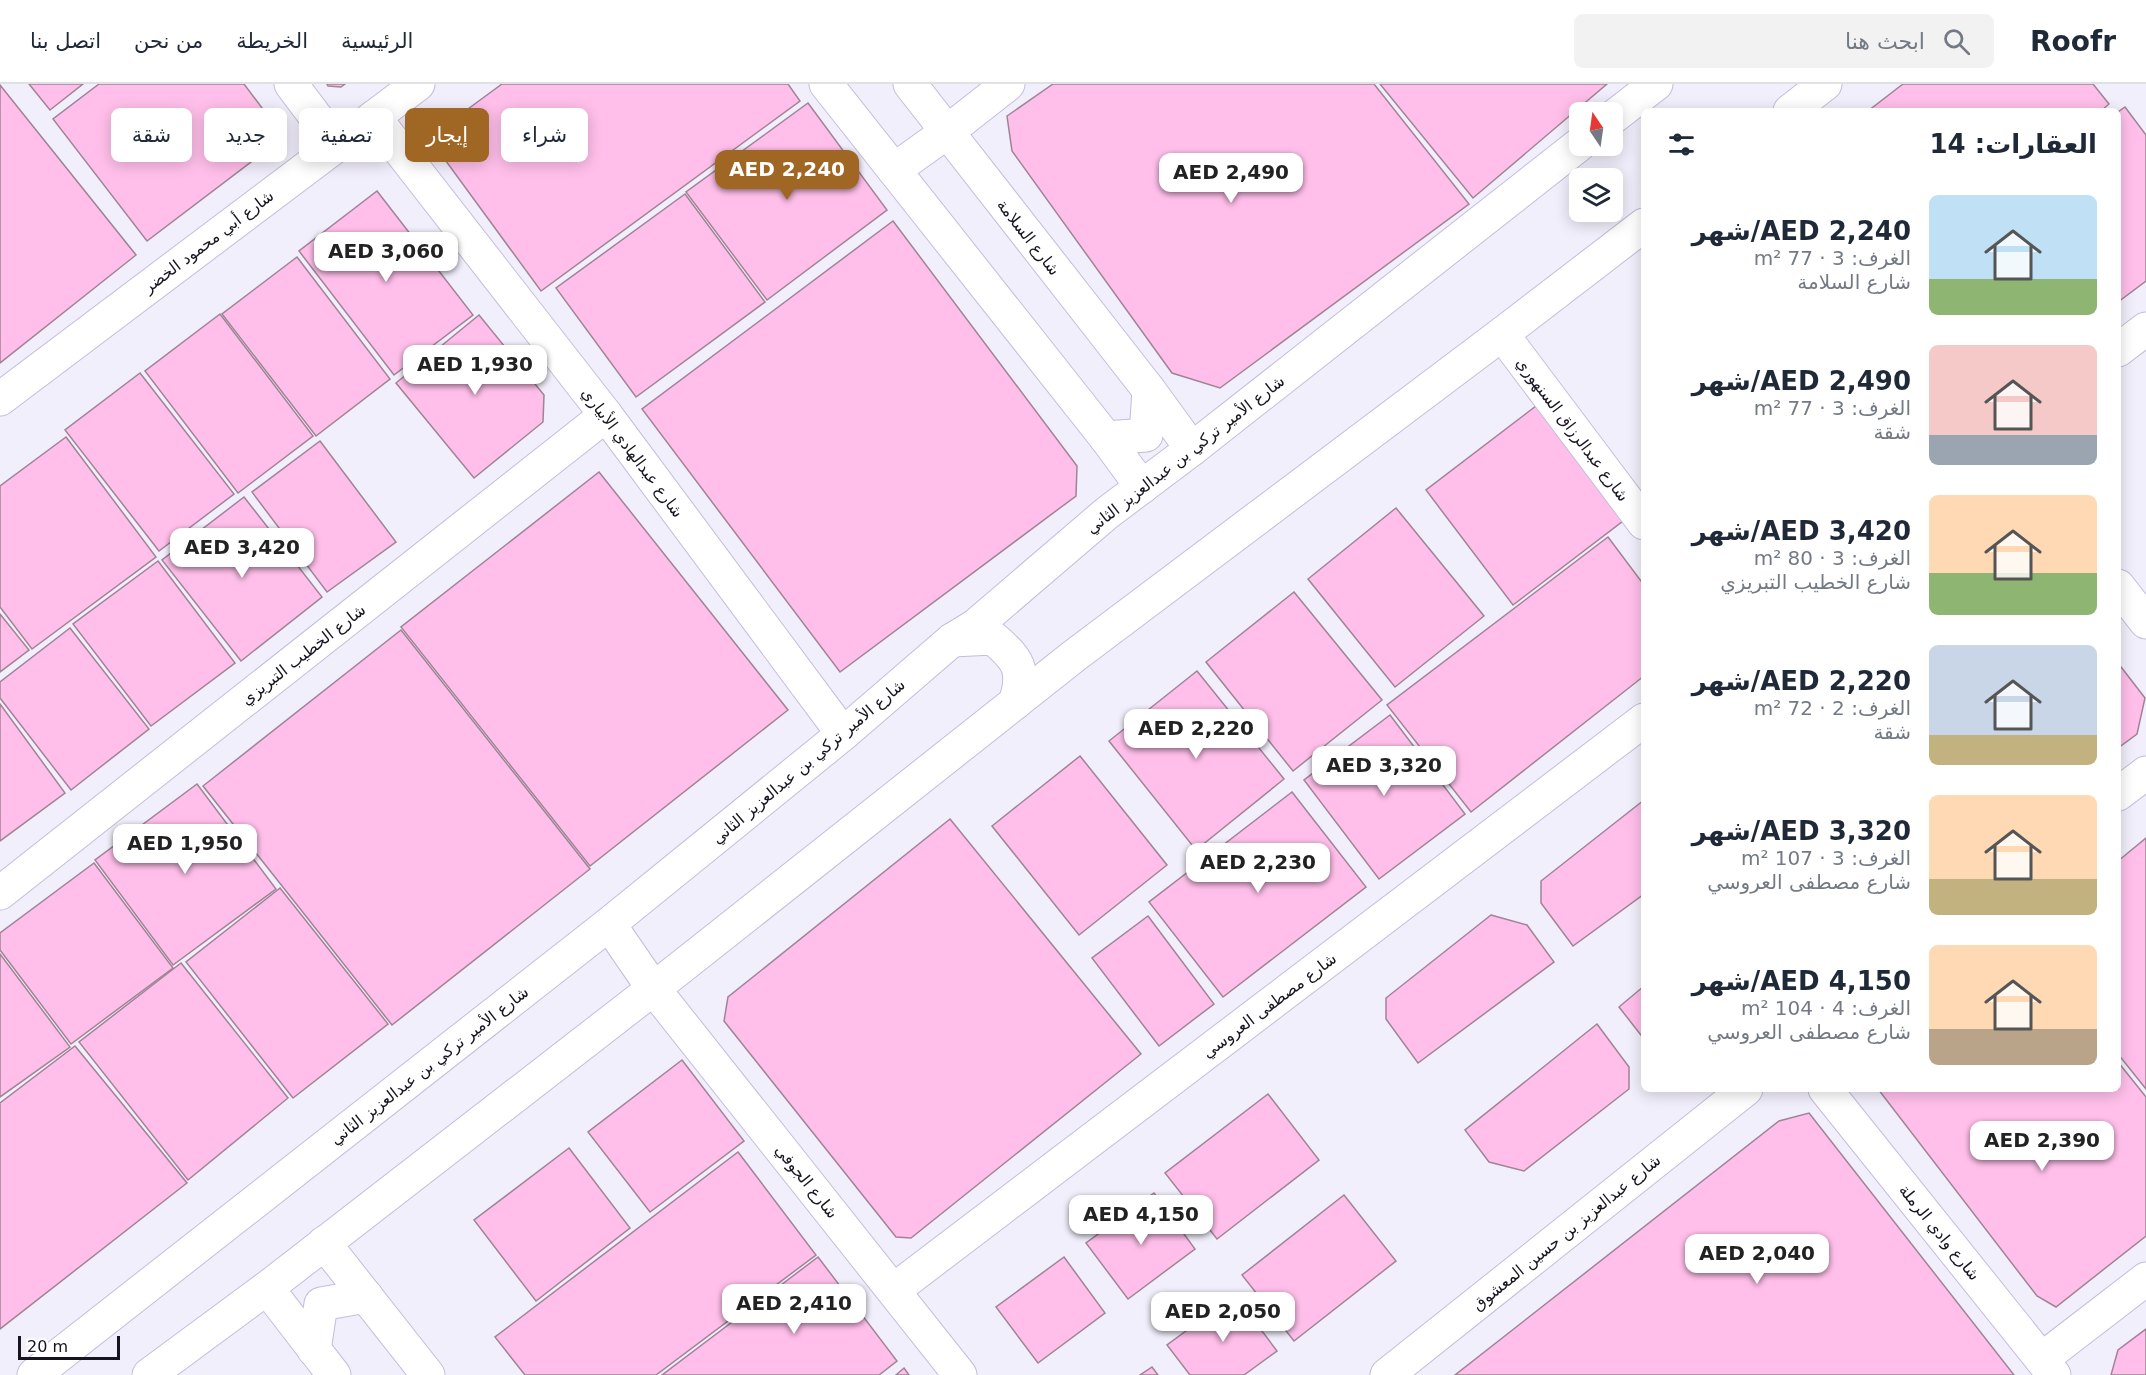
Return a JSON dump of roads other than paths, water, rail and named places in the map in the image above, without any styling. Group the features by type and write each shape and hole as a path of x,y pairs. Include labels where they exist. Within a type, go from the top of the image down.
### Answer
{"street":[{"path":"291,84 309,108"},
{"name":"شارع أبي محمود الخضر","path":"386,108 418,84"},
{"path":"826,84 1106,438 1142,487"},
{"name":"شارع السلامة","path":"910,84 1149,390 1192,449"},
{"path":"894,170 1008,84"},
{"path":"1623,110 1656,84"},
{"path":"1795,108 1825,84"},
{"name":"شارع عبدالهادي الأبياري","path":"393,141 606,415 843,734"},
{"name":"شارع الأمير تركي بن عبدالعزيز الثاني","path":"34,1375 609,924 843,734 952,640 975,626 1107,513 1192,449 1569,153"},
{"name":"شارع أبي محمود الخضر","path":"0,399 312,162"},
{"path":"149,1375 267,1288 1074,656 1641,227"},
{"path":"2121,348 2146,329"},
{"name":"شارع عبدالرزاق السنهوري","path":"1502,334 1641,519"},
{"path":"1106,438 1146,435 1149,390"},
{"name":"شارع الخطيب التبريزي","path":"0,893 606,415"},
{"path":"2121,590 2146,622"},
{"path":"952,640 993,638 1007,649 1016,659 1021,674 1015,702"},
{"name":"شارع مصطفى العروسي","path":"894,1290 1641,722"},
{"path":"2121,792 2146,773"},
{"name":"شارع الجوفي","path":"609,924 652,988 960,1375"},
{"name":"شارع عبدالعزيز بن حسين المعشوق","path":"1387,1375 1742,1092"},
{"name":"شارع وادي الرملة","path":"1827,1092 2048,1367"},
{"path":"324,1243 428,1375"},
{"path":"2048,1367 2146,1279"},
{"path":"267,1288 324,1363"},
{"path":"324,1363 321,1304 366,1296"}]}
